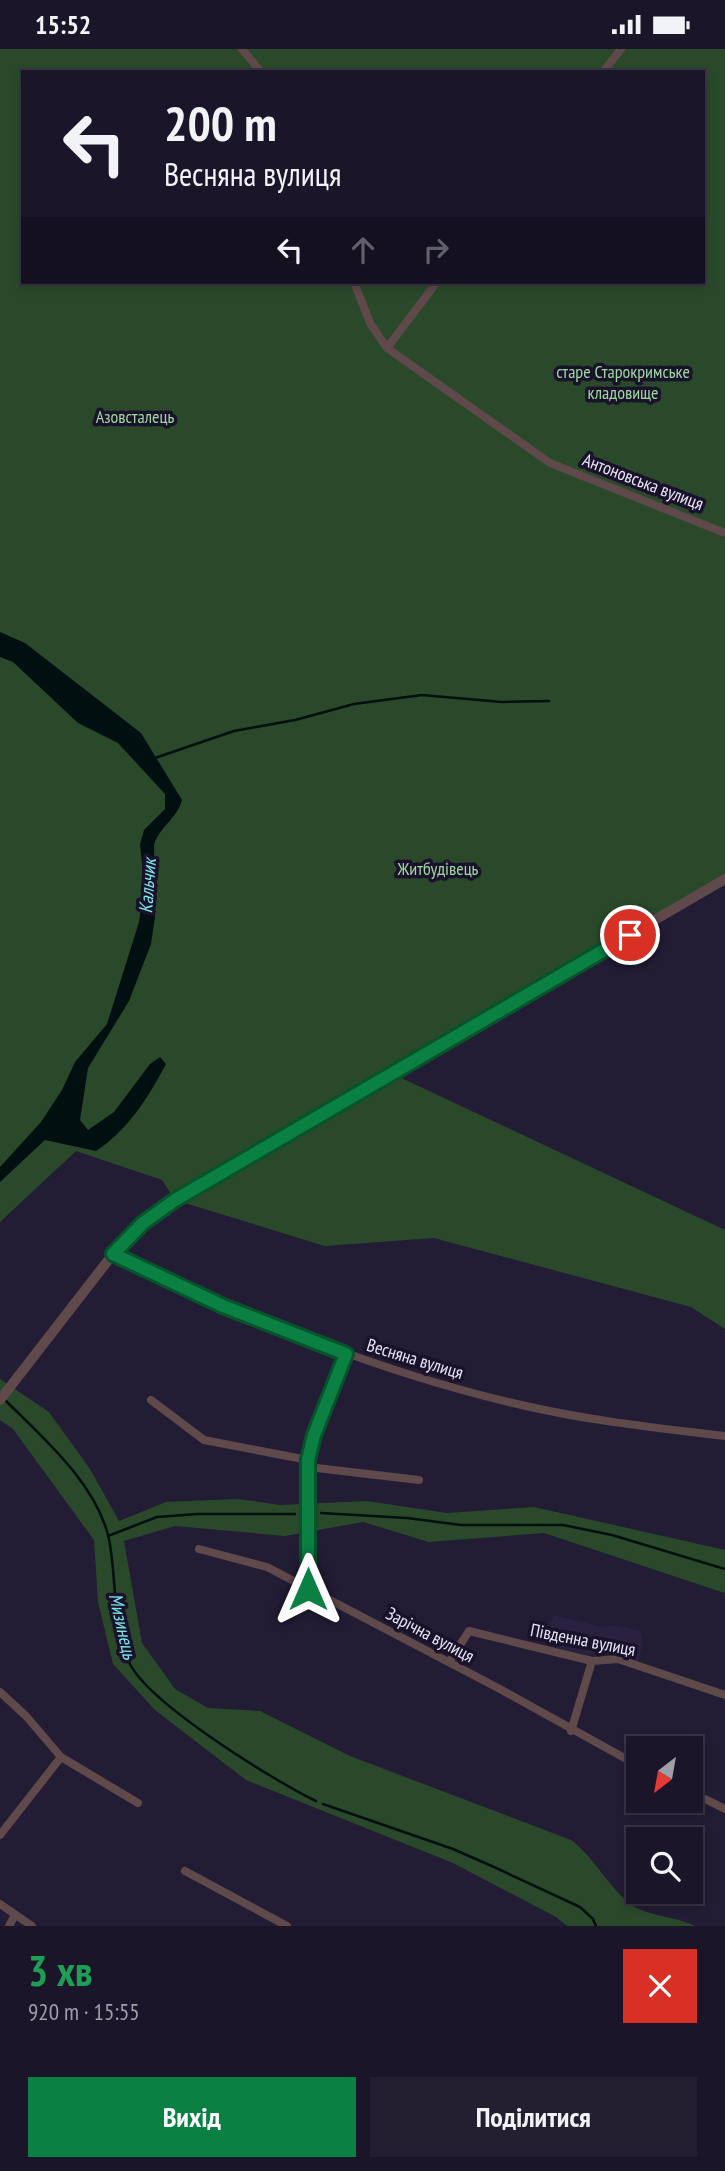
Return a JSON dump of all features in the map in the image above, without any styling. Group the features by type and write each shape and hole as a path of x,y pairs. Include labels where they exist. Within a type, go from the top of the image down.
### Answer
{"street":[{"path":"242,49 259,70"},
{"path":"605,70 621,49"},
{"path":"356,284 370,323 387,348 435,284"},
{"name":"Антоновська вулиця","path":"387,348 550,463 725,533"},
{"path":"0,1400 113,1254 143,1223 175,1200 725,879"},
{"name":"Весняна вулиця","path":"113,1254 223,1306 346,1354 436,1383 526,1406 619,1424 725,1436"},
{"path":"308,1589 308,1464 314,1435 346,1354"},
{"path":"151,1400 204,1440 308,1464 419,1480"},
{"name":"Зарічна вулиця","path":"199,1549 267,1567 626,1759"},
{"name":"Південна вулиця","path":"449,1663 469,1631 592,1661 618,1659 725,1695"},
{"path":"571,1731 592,1661"},
{"path":"0,1692 26,1716 61,1758 138,1803"},
{"path":"0,1835 61,1758"},
{"path":"704,1798 725,1809"},
{"path":"185,1871 287,1926"},
{"path":"0,1904 32,1926"},
{"path":"9,1926 16,1915"}],"shaded area":[{"path":"554,1615 603,1627 614,1625 640,1631 643,1643 638,1662 608,1653 587,1655 542,1643"}],"green space":[{"path":"0,49 725,49 725,879 393,1074 725,1230 725,1329 691,1307 434,1238 325,1246 175,1200 162,1180 76,1151 0,1222"},
{"path":"0,1379 49,1412 90,1469 119,1521 166,1502 238,1499 280,1505 367,1501 447,1513 534,1507 725,1550 725,1593 544,1533 429,1542 363,1522 285,1536 175,1526 124,1541 142,1643 175,1689 208,1708 260,1711 350,1756 571,1840 588,1856 626,1900 626,1904 695,1926 567,1926 556,1917 453,1863 246,1780 155,1710 113,1664 98,1602 94,1540 13,1429 0,1420"}],"water":[{"name":"Кальчик","path":"0,632 25,643 141,733 182,800 154,845 155,917 151,944 129,1001 88,1068 80,1120 88,1130 114,1112 150,1064 160,1057 166,1064 136,1112 118,1133 96,1151 45,1140 0,1182 0,1167 41,1122 62,1090 75,1062 107,1024 139,922 144,883 140,844 144,830 165,809 165,794 118,743 78,723 13,662 0,657"}],"waterway":[{"path":"152,759 234,731 295,720 354,704 422,695 502,702 549,701"},
{"name":"Мизинець","path":"5,1400 67,1463 93,1499 103,1519 109,1539 120,1634 130,1664 142,1681 215,1740 272,1777 316,1801"},
{"path":"321,1513 407,1518 461,1525 563,1525 612,1535 725,1569"},
{"path":"108,1536 157,1517 198,1514 295,1514"},
{"name":"Мизинець","path":"323,1804 453,1849 494,1867 580,1907 593,1919 596,1926"}],"route":[{"path":"308,1589 308,1460 314,1435 346,1354 223,1306 113,1254 162,1207 630,935"}],"park label":[{"name":"старе Старокримське кладовище","path":"623,382"},
{"name":"Азовсталець","path":"135,417"},
{"name":"Житбудівець","path":"438,869"}]}
